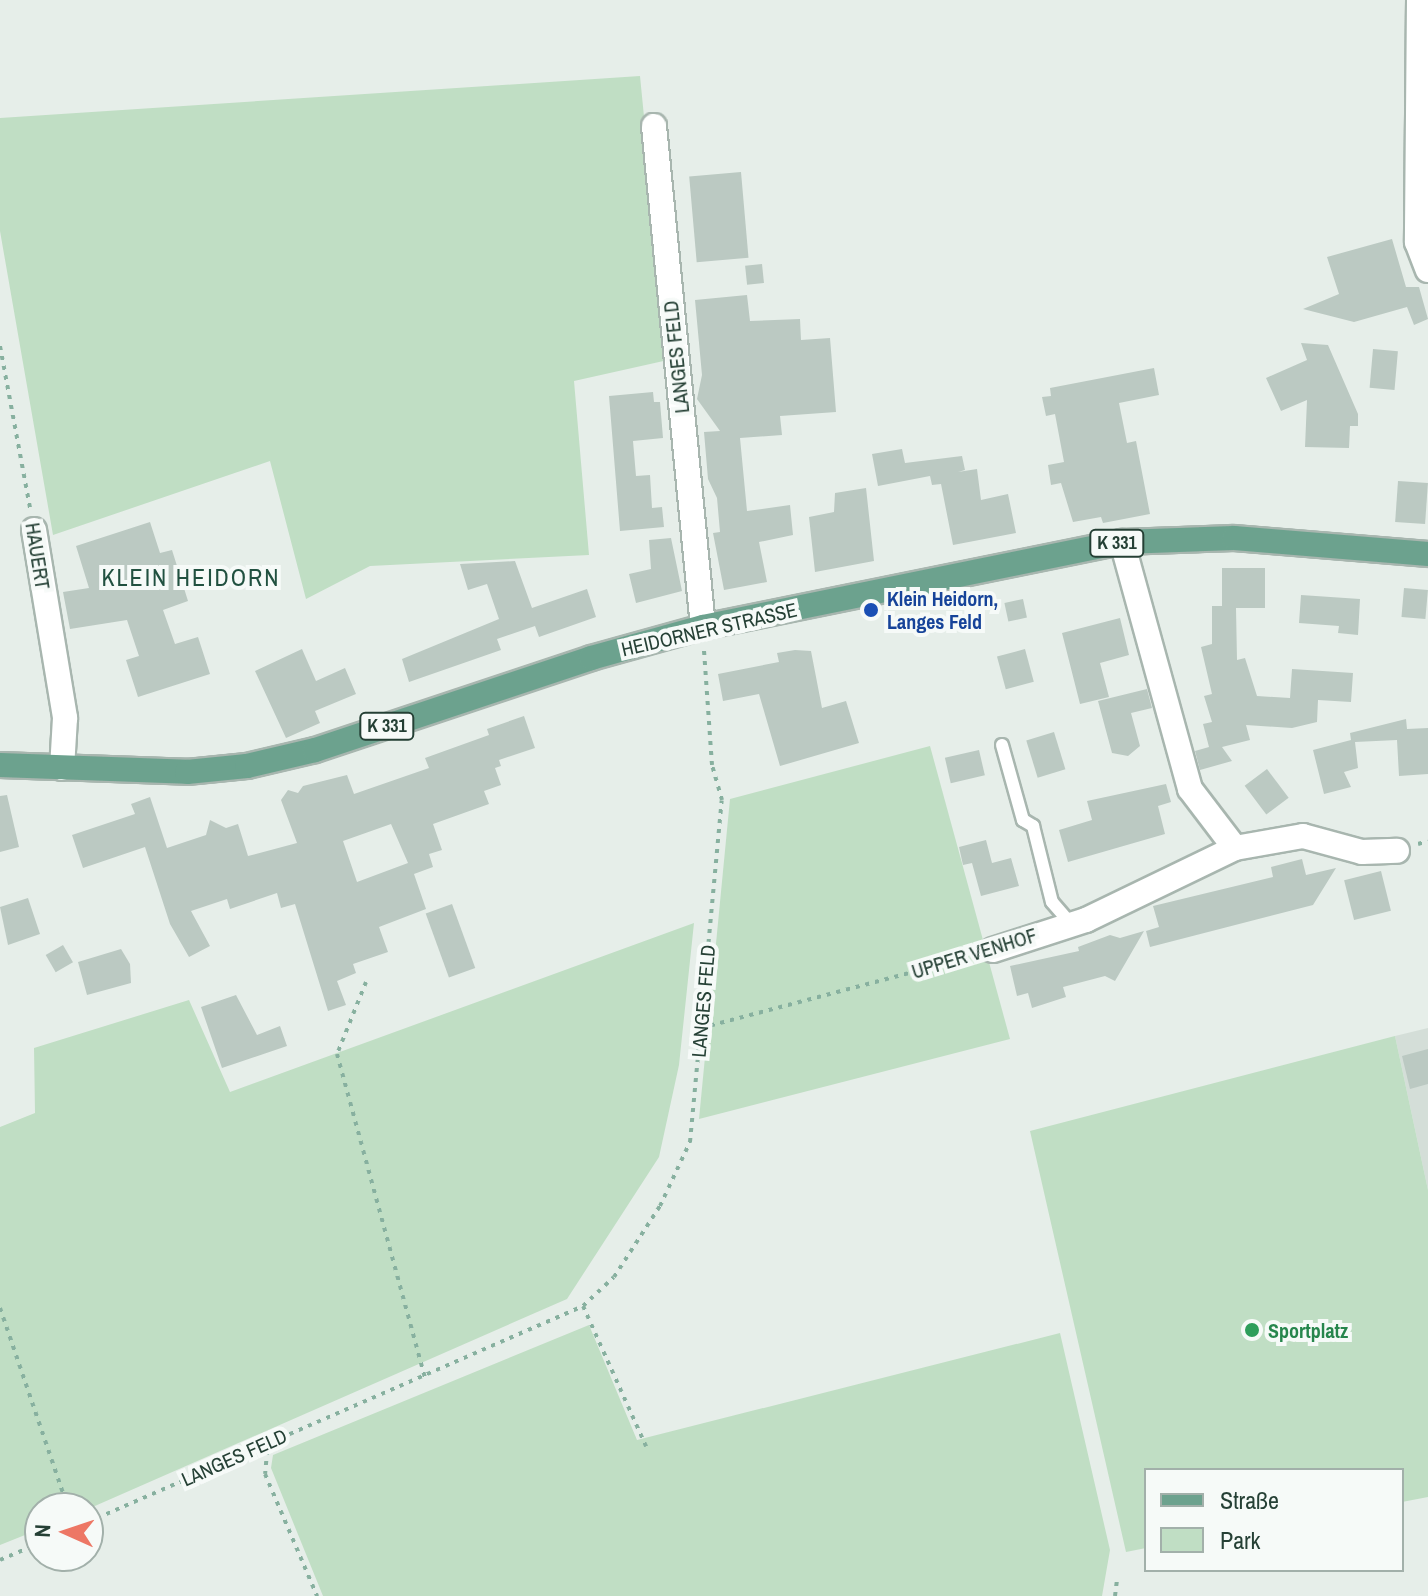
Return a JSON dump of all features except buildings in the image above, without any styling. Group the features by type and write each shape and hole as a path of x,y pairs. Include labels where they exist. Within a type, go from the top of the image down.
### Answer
{"main road":[{"name":"HEIDORNER STRASSE","path":"0,765 187,772 247,766 315,750 591,658 703,627 1122,542 1234,538 1428,554"}],"street":[{"path":"1419,0 1417,242 1428,270"},
{"name":"LANGES FELD","path":"654,126 703,627"},
{"name":"HAUERT","path":"34,530 65,718 62,768"},
{"path":"1122,542 1190,789 1235,848"},
{"name":"UPPER VENHOF","path":"993,950 1086,920 1235,848 1303,836 1362,852 1397,851"}],"lane":[{"path":"1002,745 1023,820 1033,826 1052,902 1070,923"}],"path":[{"name":"HAUERT","path":"0,346 34,530"},
{"name":"LANGES FELD","path":"104,1515 583,1306 614,1277 653,1218 690,1142 722,800 712,765 703,627"},
{"name":"UPPER VENHOF","path":"701,1028 993,950"},
{"path":"366,982 337,1054 425,1377"},
{"path":"583,1306 646,1446"},
{"path":"0,1308 63,1492"},
{"path":"268,1441 265,1474 317,1596"},
{"path":"0,1560 24,1550"},
{"path":"1115,1596 1117,1580"}],"shaded area":[{"path":"1428,1028 1428,1190 1395,1036"}],"green space":[{"path":"640,76 668,360 574,381 589,555 370,566 306,599 270,461 53,535 0,231 0,118"},
{"path":"930,746 1010,1039 699,1119 730,799"},
{"path":"694,923 679,1065 659,1157 567,1299 104,1502 104,1492 24,1492 24,1535 0,1545 0,1127 35,1113 34,1048 189,1000 230,1092"},
{"name":"Sportplatz","path":"1395,1036 1428,1190 1428,1497 1404,1502 1404,1468 1144,1468 1144,1548 1126,1552 1030,1131"},
{"path":"589,1325 637,1440 1060,1333 1110,1550 1102,1596 323,1596 271,1468 273,1455"}],"place":[{"name":"Klein Heidorn, Langes Feld","path":"871,610"},
{"name":"Sportplatz","path":"1252,1330"}],"district":[{"name":"KLEIN HEIDORN","path":"191,578"}]}
